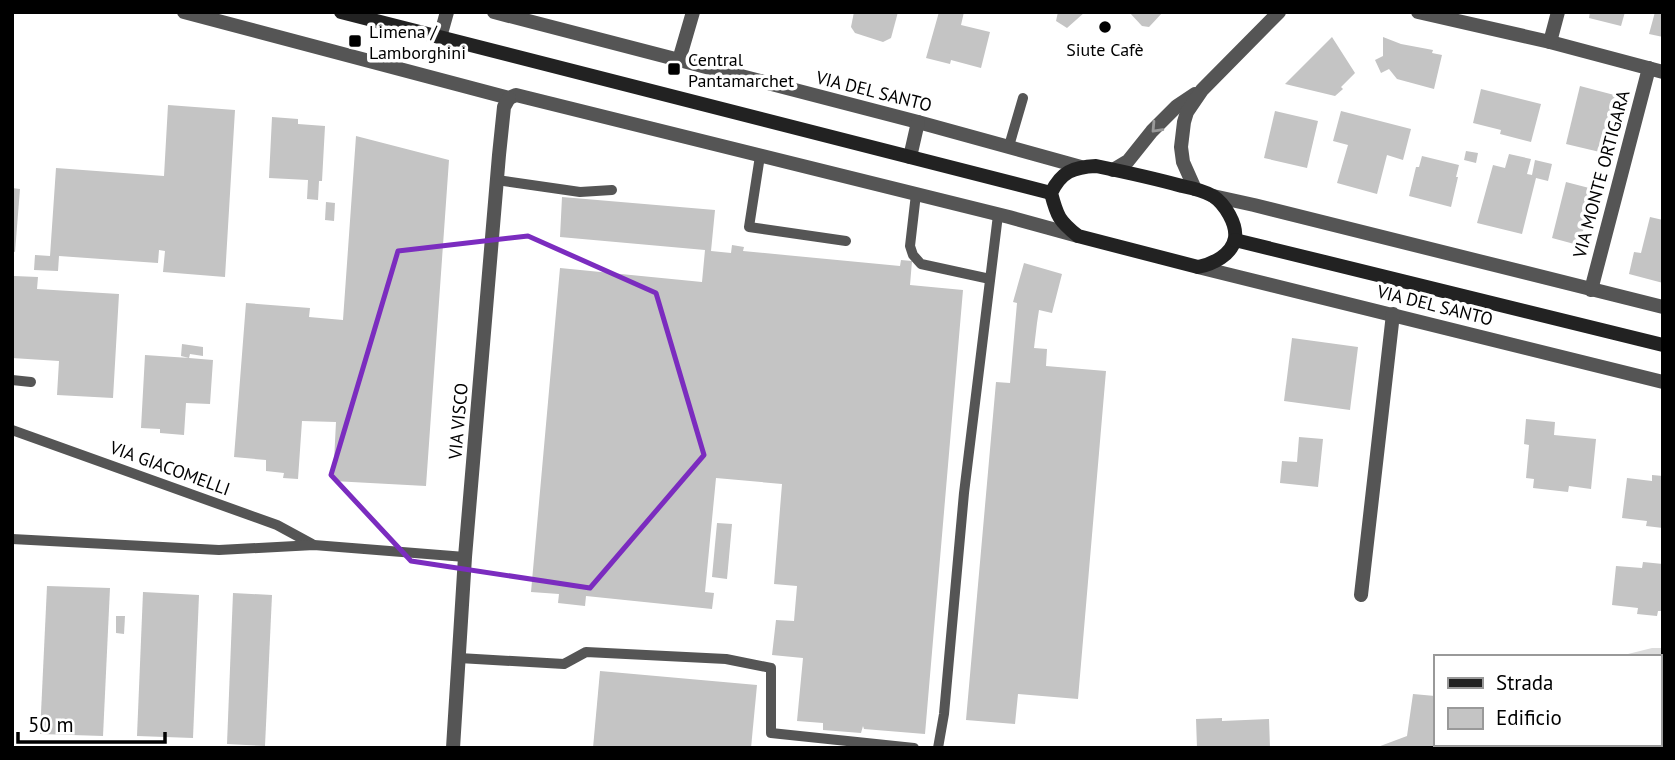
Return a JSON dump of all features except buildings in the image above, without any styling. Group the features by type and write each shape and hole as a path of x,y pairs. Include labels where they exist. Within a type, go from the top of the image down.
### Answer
{"street":[{"name":"VIA DEL SANTO","path":"184,12 509,98 516,95 1663,382"},
{"path":"341,12 1051,193"},
{"path":"440,37 447,12"},
{"name":"VIA DEL SANTO","path":"494,12 1081,167 1096,166 1195,189 1213,196 1663,307"},
{"path":"679,60 693,12"},
{"path":"1195,189 1183,162 1181,147 1187,112 1202,90 1279,12"},
{"path":"1418,12 1550,42 1656,70"},
{"path":"1550,42 1558,12"},
{"name":"VIA MONTE ORTIGARA","path":"1591,290 1656,70"},
{"path":"1113,170 1128,161 1177,106 1202,90"},
{"name":"VIA VISCO","path":"453,748 465,558 497,180 504,107 509,98"},
{"path":"910,157 918,122"},
{"path":"1078,236 1062,224 1051,193 1058,179 1081,167"},
{"path":"1198,267 1213,264 1226,254 1235,240 1235,226 1225,208 1213,196"},
{"path":"1235,240 1663,345"},
{"path":"1361,595 1393,314"}],"lane":[{"path":"1009,146 1023,98"},
{"path":"760,156 749,228 846,241"},
{"path":"497,180 580,192 612,190"},
{"path":"916,194 910,246 913,255 921,264 990,279"},
{"path":"938,748 944,714 964,493 998,215"},
{"path":"12,380 31,382"},
{"name":"VIA GIACOMELLI","path":"12,430 277,525 314,545"},
{"name":"VIA GIACOMELLI","path":"12,539 219,550 314,545 465,558"},
{"path":"459,658 564,664 586,652 726,659 771,668 771,733 914,748"}],"highlighted area":[{"path":"528,236 656,293 704,455 590,588 411,561 331,475 398,251"}],"shaded area":[{"path":"1663,648 1663,748 1398,748 1434,730 1434,746 1661,746 1661,655 1624,655"}],"place":[{"name":"Siute Cafè","path":"1105,27"},
{"name":"Limena / Lamborghini","path":"355,41"},
{"name":"Central Pantamarchet","path":"674,69"}]}
